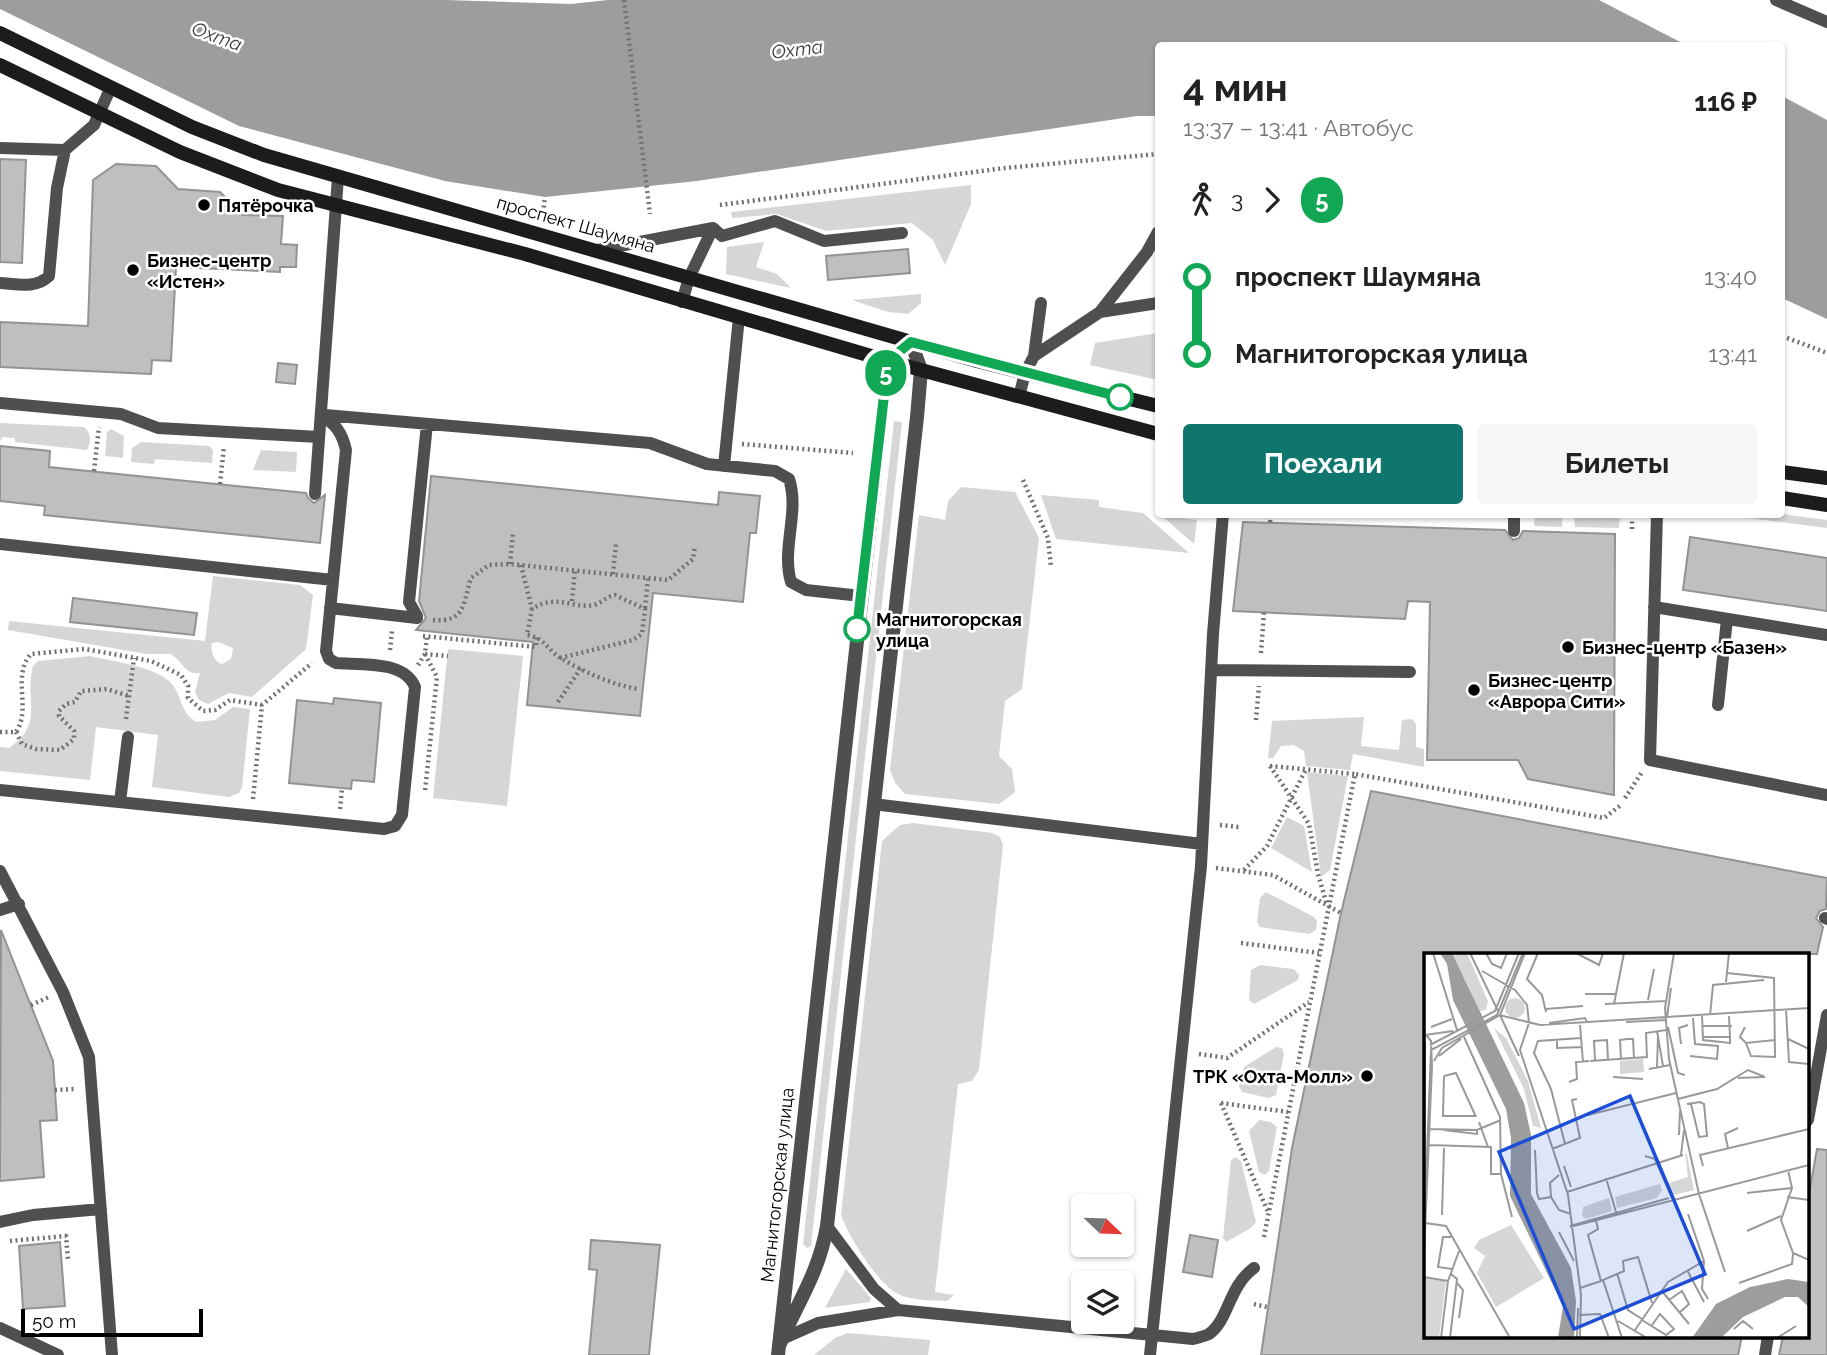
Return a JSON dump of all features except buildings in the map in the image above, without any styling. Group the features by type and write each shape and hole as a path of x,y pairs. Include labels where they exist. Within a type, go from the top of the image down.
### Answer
{"street":[{"name":"проспект Шаумяна","path":"0,33 192,127 264,155 911,342 1155,405"},
{"path":"0,65 99,114 215,166 278,190 525,254 888,361 1155,433"},
{"path":"780,1347 811,1284 822,1255 827,1226 921,370 911,342 888,361"},
{"name":"Магнитогорская улица","path":"780,1347 888,361"},
{"path":"1785,472 1827,478"},
{"path":"1785,498 1827,505"}],"lane":[{"path":"1776,0 1827,22"},
{"path":"0,283 34,284 49,276 57,188 65,150 94,125 111,87"},
{"path":"0,148 65,150"},
{"path":"315,494 338,177"},
{"path":"713,228 722,236 775,221 824,241 902,233"},
{"path":"598,250 713,228"},
{"path":"682,302 689,278 713,228"},
{"path":"1034,356 1100,312 1147,252 1155,237"},
{"path":"1020,397 1025,373 1034,356 1041,303"},
{"path":"1100,312 1155,303"},
{"path":"724,466 739,317"},
{"path":"0,403 121,414 158,428 319,437"},
{"path":"321,415 650,443 691,460 775,471 789,479 794,494 786,568 791,582 806,590 861,596"},
{"path":"0,790 384,829 396,826 402,815 415,687 410,676 400,669 336,663 329,659 326,651 346,450 343,435 334,423 321,415"},
{"path":"417,617 409,602 427,424"},
{"path":"1150,1355 1202,844 1223,518"},
{"path":"1514,518 1514,531"},
{"path":"1657,518 1650,760 1827,795"},
{"path":"0,544 333,580"},
{"path":"1654,607 1827,635"},
{"path":"330,608 417,617"},
{"path":"1718,705 1727,619"},
{"path":"1211,670 1410,672"},
{"path":"120,802 128,737"},
{"path":"873,804 1202,844"},
{"path":"0,871 63,992 89,1057 112,1355"},
{"path":"0,909 19,904"},
{"path":"1810,1109 1827,1014"},
{"path":"0,1222 33,1215 101,1209"},
{"path":"827,1226 874,1289 898,1310"},
{"path":"780,1347 818,1323 898,1310 1192,1339 1209,1334 1222,1317 1241,1278 1254,1268"},
{"path":"0,1328 58,1355"}],"path":[{"path":"624,0 650,214"},
{"path":"720,205 1005,169 1155,154"},
{"path":"543,213 545,197"},
{"path":"1785,338 1827,353"},
{"path":"94,471 100,421"},
{"path":"220,484 225,443"},
{"path":"726,443 853,453"},
{"path":"1023,480 1048,538 1051,567"},
{"path":"1270,518 1270,522"},
{"path":"1632,520 1632,529"},
{"path":"510,564 513,532"},
{"path":"613,574 616,543"},
{"path":"417,617 443,621 458,615 467,601 471,578 489,565 510,564 668,580 694,559 695,546"},
{"path":"521,565 531,609 527,635 537,636 560,658 625,687 639,689"},
{"path":"572,601 575,570"},
{"path":"560,658 633,640 642,634 648,578"},
{"path":"531,609 555,601 597,604 615,595 645,609"},
{"path":"379,631 403,634"},
{"path":"415,635 536,647 537,636"},
{"path":"410,676 425,654 427,636"},
{"path":"16,732 23,722 21,671 31,654 85,649 151,661 181,675 187,686 188,698 203,711 215,710 230,700 262,705"},
{"path":"251,816 262,705 326,651"},
{"path":"425,654 447,656"},
{"path":"128,737 125,727 134,658"},
{"path":"558,702 581,668"},
{"path":"16,732 22,744 36,749 60,750 74,739 74,732 59,716 59,711 66,704 75,702 81,691 107,689 129,696"},
{"path":"0,732 16,732"},
{"path":"1625,798 1650,760"},
{"path":"1328,906 1318,874 1309,824 1270,766 1355,774 1604,818 1621,805"},
{"path":"1243,871 1266,846 1306,769"},
{"path":"1264,1237 1355,774"},
{"path":"1219,825 1239,827"},
{"path":"1214,868 1273,874 1341,914"},
{"path":"1241,943 1319,953"},
{"path":"1194,1054 1227,1058 1309,1001"},
{"path":"1269,1213 1222,1103 1288,1112"},
{"path":"7,1241 66,1236 68,1260"},
{"path":"1254,1304 1267,1307"}],"shaded area":[{"path":"971,185 971,204 945,265 933,240 912,223 826,231 777,214 732,218 731,212"},
{"path":"764,242 756,267 777,274 791,288 726,274 727,247"},
{"path":"921,294 921,303 908,314 888,312 852,300"},
{"path":"1155,333 1155,379 1090,365 1095,343"},
{"path":"894,421 902,422 811,1246 807,1248 803,1244"},
{"path":"0,423 84,427 90,435 89,444 87,450 15,442 15,438 3,437 0,441"},
{"path":"111,429 124,436 123,458 105,456 107,432"},
{"path":"141,442 209,446 213,450 212,463 155,459 154,464 131,462 132,448"},
{"path":"261,450 297,452 296,472 253,470"},
{"path":"961,487 1015,492 1039,538 1022,689 1005,701 999,756 1012,769 1015,792 999,804 905,794 895,783 890,770 919,515 945,520 948,501"},
{"path":"1041,495 1099,500 1099,507 1143,513 1189,553 1056,539"},
{"path":"1785,514 1827,520 1827,528 1749,518 1785,518"},
{"path":"1164,518 1197,520 1194,544"},
{"path":"1535,518 1562,518 1562,527 1534,526"},
{"path":"1574,518 1620,518 1619,528 1575,527"},
{"path":"213,576 300,585 313,595 306,649 252,697 229,693 208,704 199,700 195,692 200,673 187,670 171,654 147,654 8,630 9,621 205,641","holes":["218,642 233,648 231,659 222,664 213,656 212,643"]},
{"path":"448,649 523,656 507,806 433,798"},
{"path":"90,656 155,672 170,682 187,714 197,722 215,720 233,707 250,709 242,787 239,793 229,797 152,787 158,735 96,727 90,780 0,771 0,747 9,748 20,739 30,721 33,666 38,661"},
{"path":"1364,717 1361,746 1399,750 1402,720 1412,719 1416,724 1416,747 1424,749 1424,767 1353,754 1350,770 1306,766 1304,751 1294,745 1281,746 1273,758 1268,758 1272,721"},
{"path":"1307,772 1348,776 1330,870 1321,877"},
{"path":"1287,817 1304,826 1312,872 1271,848"},
{"path":"913,823 992,833 1000,837 1003,845 979,1070 972,1081 958,1084 935,1292 954,1295 947,1301 909,1298 890,1288 865,1259 841,1215 882,841 900,825"},
{"path":"1266,892 1314,917 1317,921 1316,930 1309,934 1260,927 1257,921 1260,898"},
{"path":"1260,965 1293,969 1299,974 1298,980 1254,1004 1249,1000 1251,970"},
{"path":"1276,1047 1282,1048 1284,1054 1276,1095 1268,1098 1242,1092 1239,1086 1244,1067"},
{"path":"1259,1120 1271,1122 1277,1127 1269,1171 1265,1175 1259,1172 1249,1131"},
{"path":"1236,1157 1241,1161 1256,1222 1251,1228 1226,1242 1223,1238 1231,1160"},
{"path":"846,1269 871,1298 870,1302 825,1308"},
{"path":"848,1333 930,1340 928,1355 814,1355 835,1338"}],"water":[{"name":"Охта","path":"0,0 445,0 571,4 608,0 1599,0 1680,42 1155,42 1155,116 1137,116 697,181 545,197 445,181 239,126 0,9"},
{"path":"1785,98 1827,120 1827,319 1785,299"}],"bus line":[{"name":"5","path":"857,629 888,361 911,342 1120,397"}],"place":[{"name":"Пятёрочка","path":"204,205"},
{"name":"Бизнес-центр «Истен»","path":"133,270"},
{"name":"Магнитогорская улица","path":"857,629"},
{"name":"Бизнес-центр «Базен»","path":"1568,647"},
{"name":"Бизнес-центр «Аврора Сити»","path":"1474,690"},
{"name":"ТРК «Охта-Молл»","path":"1367,1076"}]}
